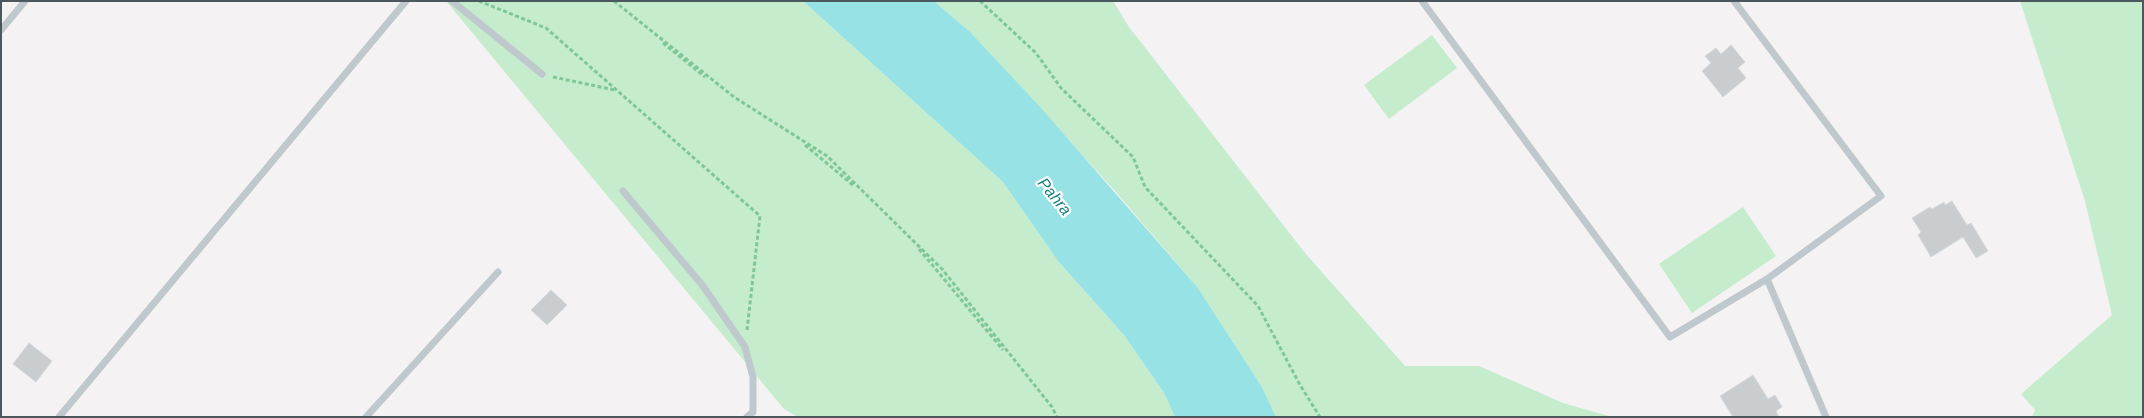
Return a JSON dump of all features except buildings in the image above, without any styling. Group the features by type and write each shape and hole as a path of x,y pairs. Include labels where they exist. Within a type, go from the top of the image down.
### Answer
{"lane":[{"path":"1,30 25,1"},
{"path":"59,417 406,1"},
{"path":"452,1 542,74"},
{"path":"1422,1 1670,338 1767,279 1881,196 1734,1"},
{"path":"623,191 703,286 744,347 753,377 754,412 747,417"},
{"path":"366,417 498,272"},
{"path":"1767,279 1826,417"}],"path":[{"path":"479,1 546,28 760,216 744,347"},
{"path":"613,1 696,71 788,130 892,217 1019,368 1057,417"},
{"path":"980,1 1036,53 1061,88 1133,157 1145,187 1258,306 1300,385 1320,417"},
{"path":"542,74 616,90"}],"green space":[{"path":"446,1 803,1 1003,182 1058,261 1124,335 1164,393 1175,417 798,417 784,409"},
{"path":"934,1 1113,1 1129,27 1305,253 1405,366 1479,366 1563,403 1612,417 1276,417 1262,387 1198,288 1115,191 970,32"},
{"path":"2020,1 2143,1 2143,417 2032,417 2035,410 2021,394 2112,315 2085,201"},
{"path":"1432,35 1457,68 1389,119 1364,85"},
{"path":"1743,207 1776,256 1692,313 1659,264"}],"water":[{"name":"Pahra","path":"803,1 934,1 970,32 1041,108 1198,288 1262,387 1276,417 1175,417 1164,393 1124,335 1058,261 1003,182"}]}
